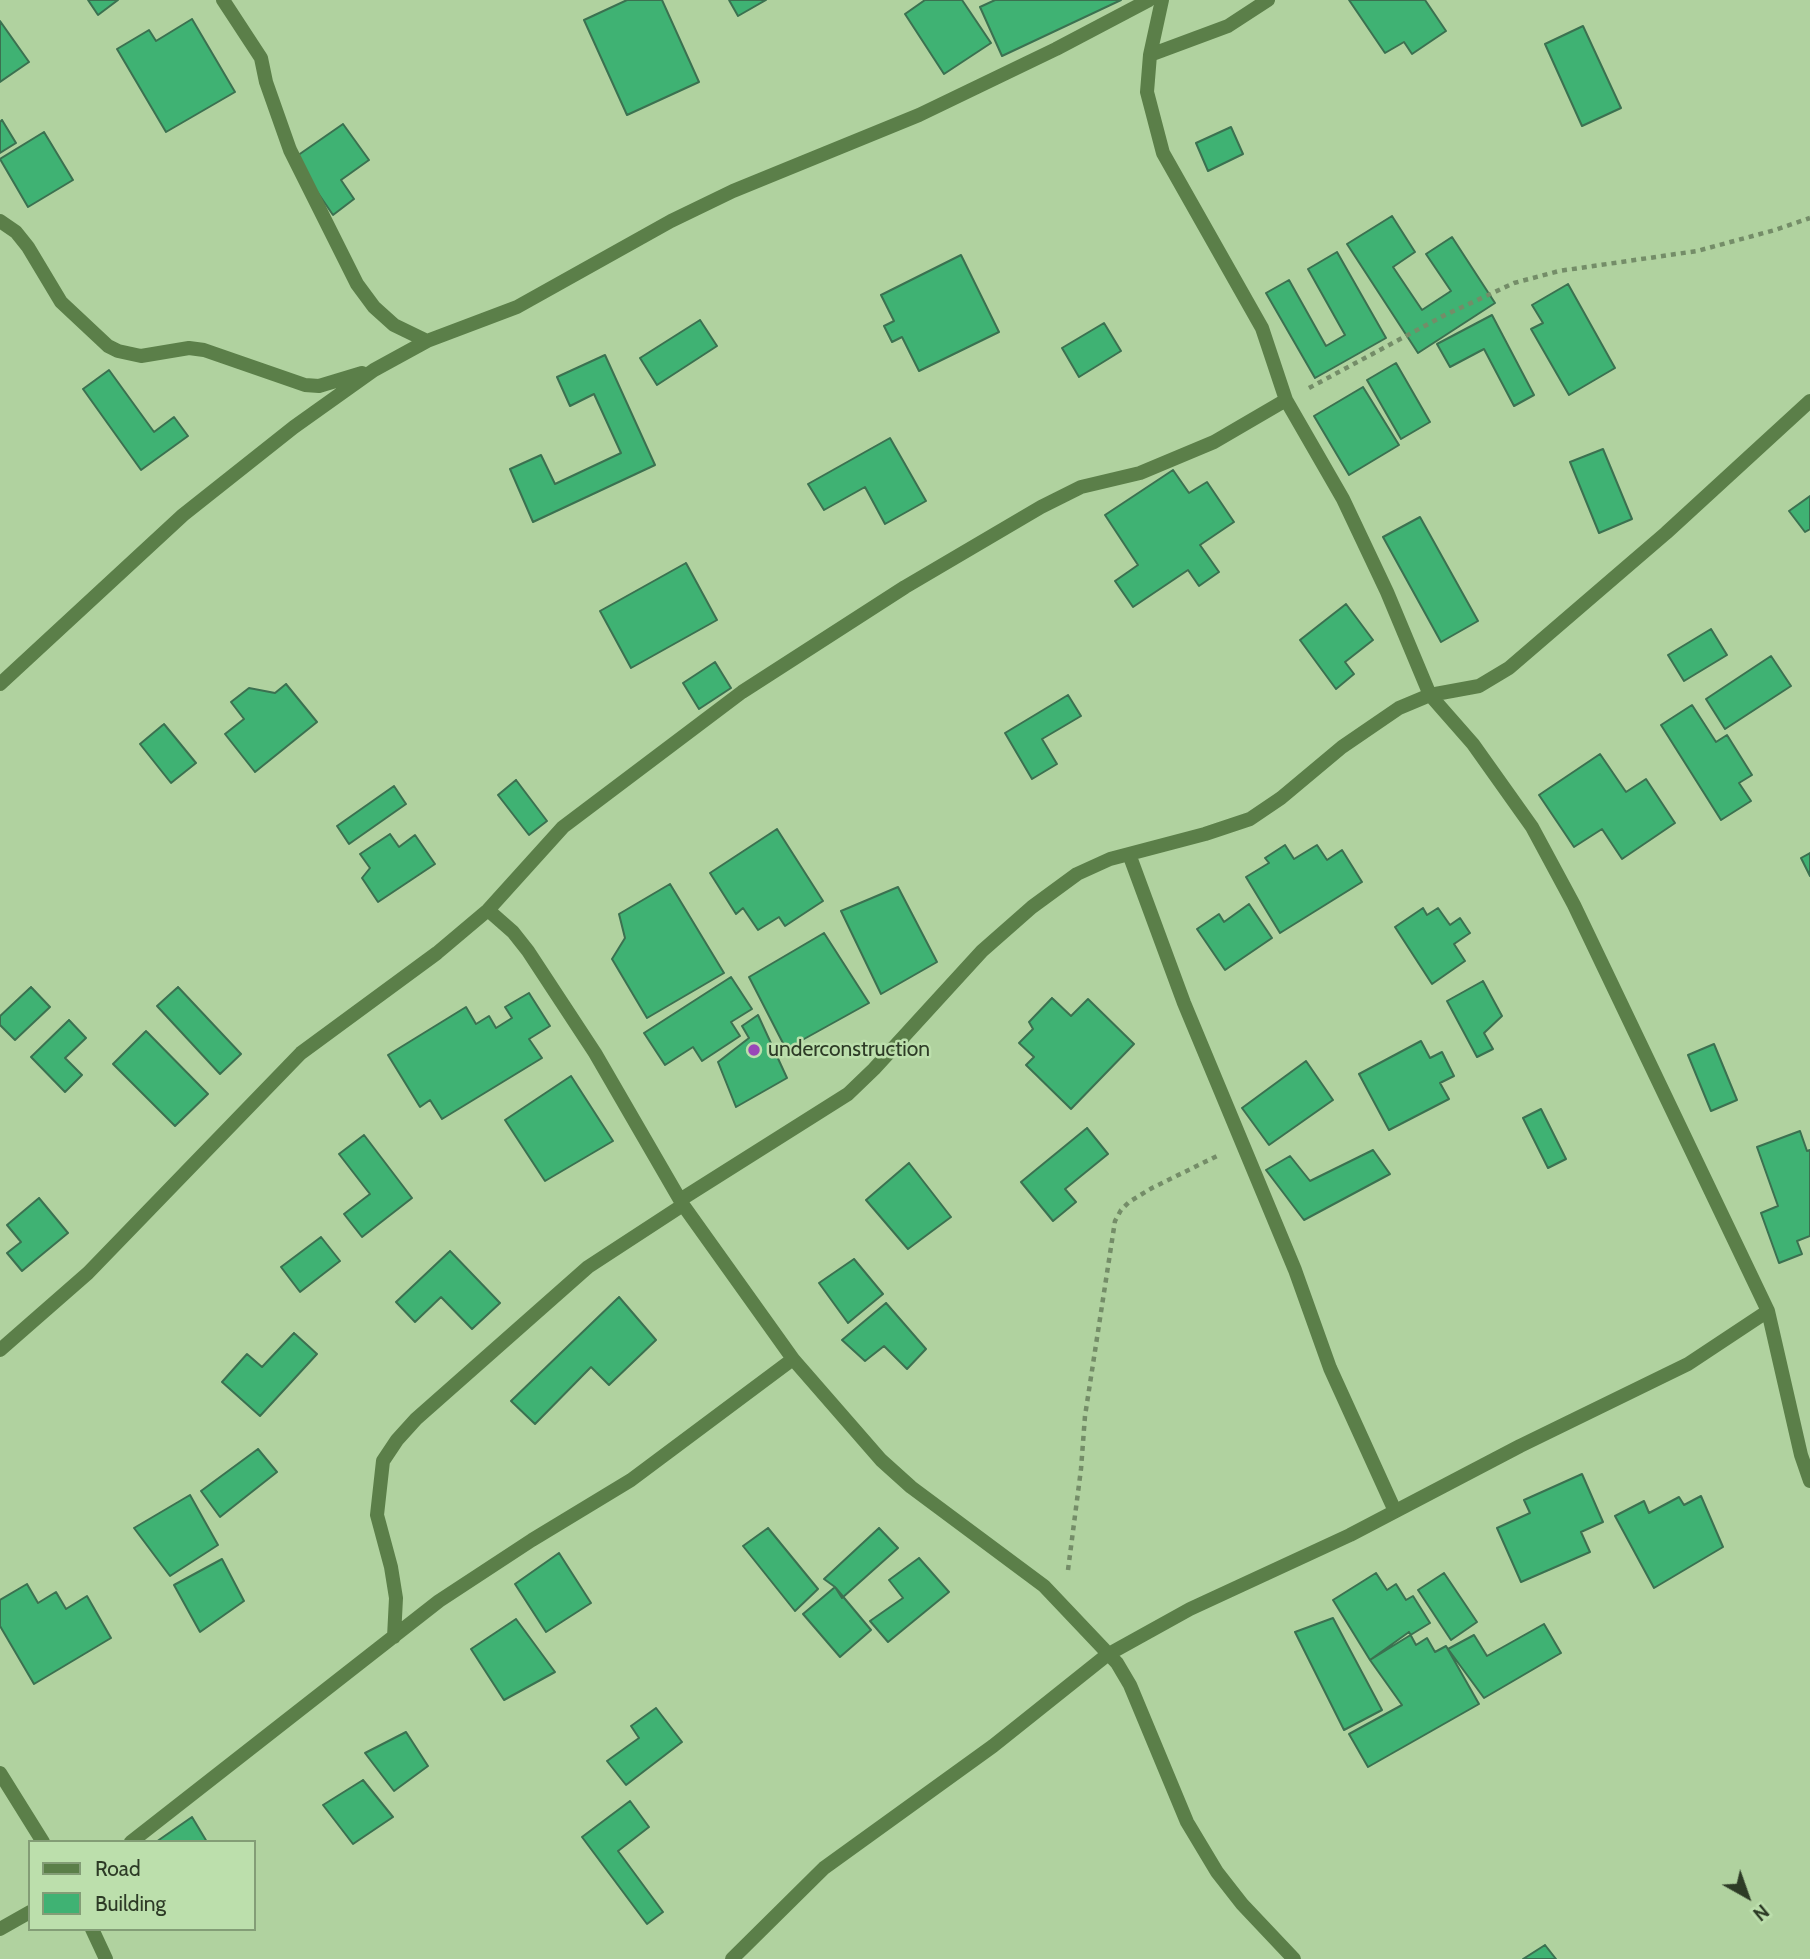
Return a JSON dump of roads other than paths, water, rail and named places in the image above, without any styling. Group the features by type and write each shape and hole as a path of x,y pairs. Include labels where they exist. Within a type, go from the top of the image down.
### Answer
{"street":[{"path":"223,0 261,58 266,82 290,150 357,284 374,307 394,325 427,341"},
{"path":"0,684 183,515 294,427 374,370 427,341 517,307 671,220 733,191 919,115 1056,49 1149,0"},
{"path":"1161,0 1150,55 1147,92 1163,153 1262,328 1286,400 1343,499 1387,592 1430,695 1473,744 1532,827 1574,905 1768,1311 1801,1455 1810,1481"},
{"path":"1150,55 1228,26 1268,0"},
{"path":"0,221 16,232 28,247 61,302 108,346 118,351 141,356 189,348 204,350 304,385 319,386 374,370"},
{"path":"0,1349 88,1273 302,1053 437,953 488,910 563,827 742,692 905,587 1041,507 1081,488 1140,473 1214,442 1286,400"},
{"path":"394,1637 396,1598 391,1567 377,1516 383,1461 416,1419 588,1266 848,1094 982,951 1032,907 1077,874 1110,859 1250,819 1281,798 1342,747 1399,708 1430,695 1479,686 1509,668 1666,533 1810,401"},
{"path":"1129,854 1184,1003 1295,1270 1329,1368 1395,1511"},
{"path":"488,910 513,932 528,951 596,1053 682,1202 793,1359 881,1461 911,1487 1044,1586 1117,1663 1130,1685 1187,1822 1217,1872 1242,1904 1294,1959"},
{"path":"732,1959 824,1868 993,1746 1107,1655 1190,1609 1395,1511 1688,1364 1768,1311"},
{"path":"134,1840 462,1586 631,1480 793,1359"},
{"path":"0,1773 42,1840"},
{"path":"0,1929 28,1913"},
{"path":"93,1931 106,1959"}],"place":[{"name":"underconstruction","path":"754,1050"}]}
